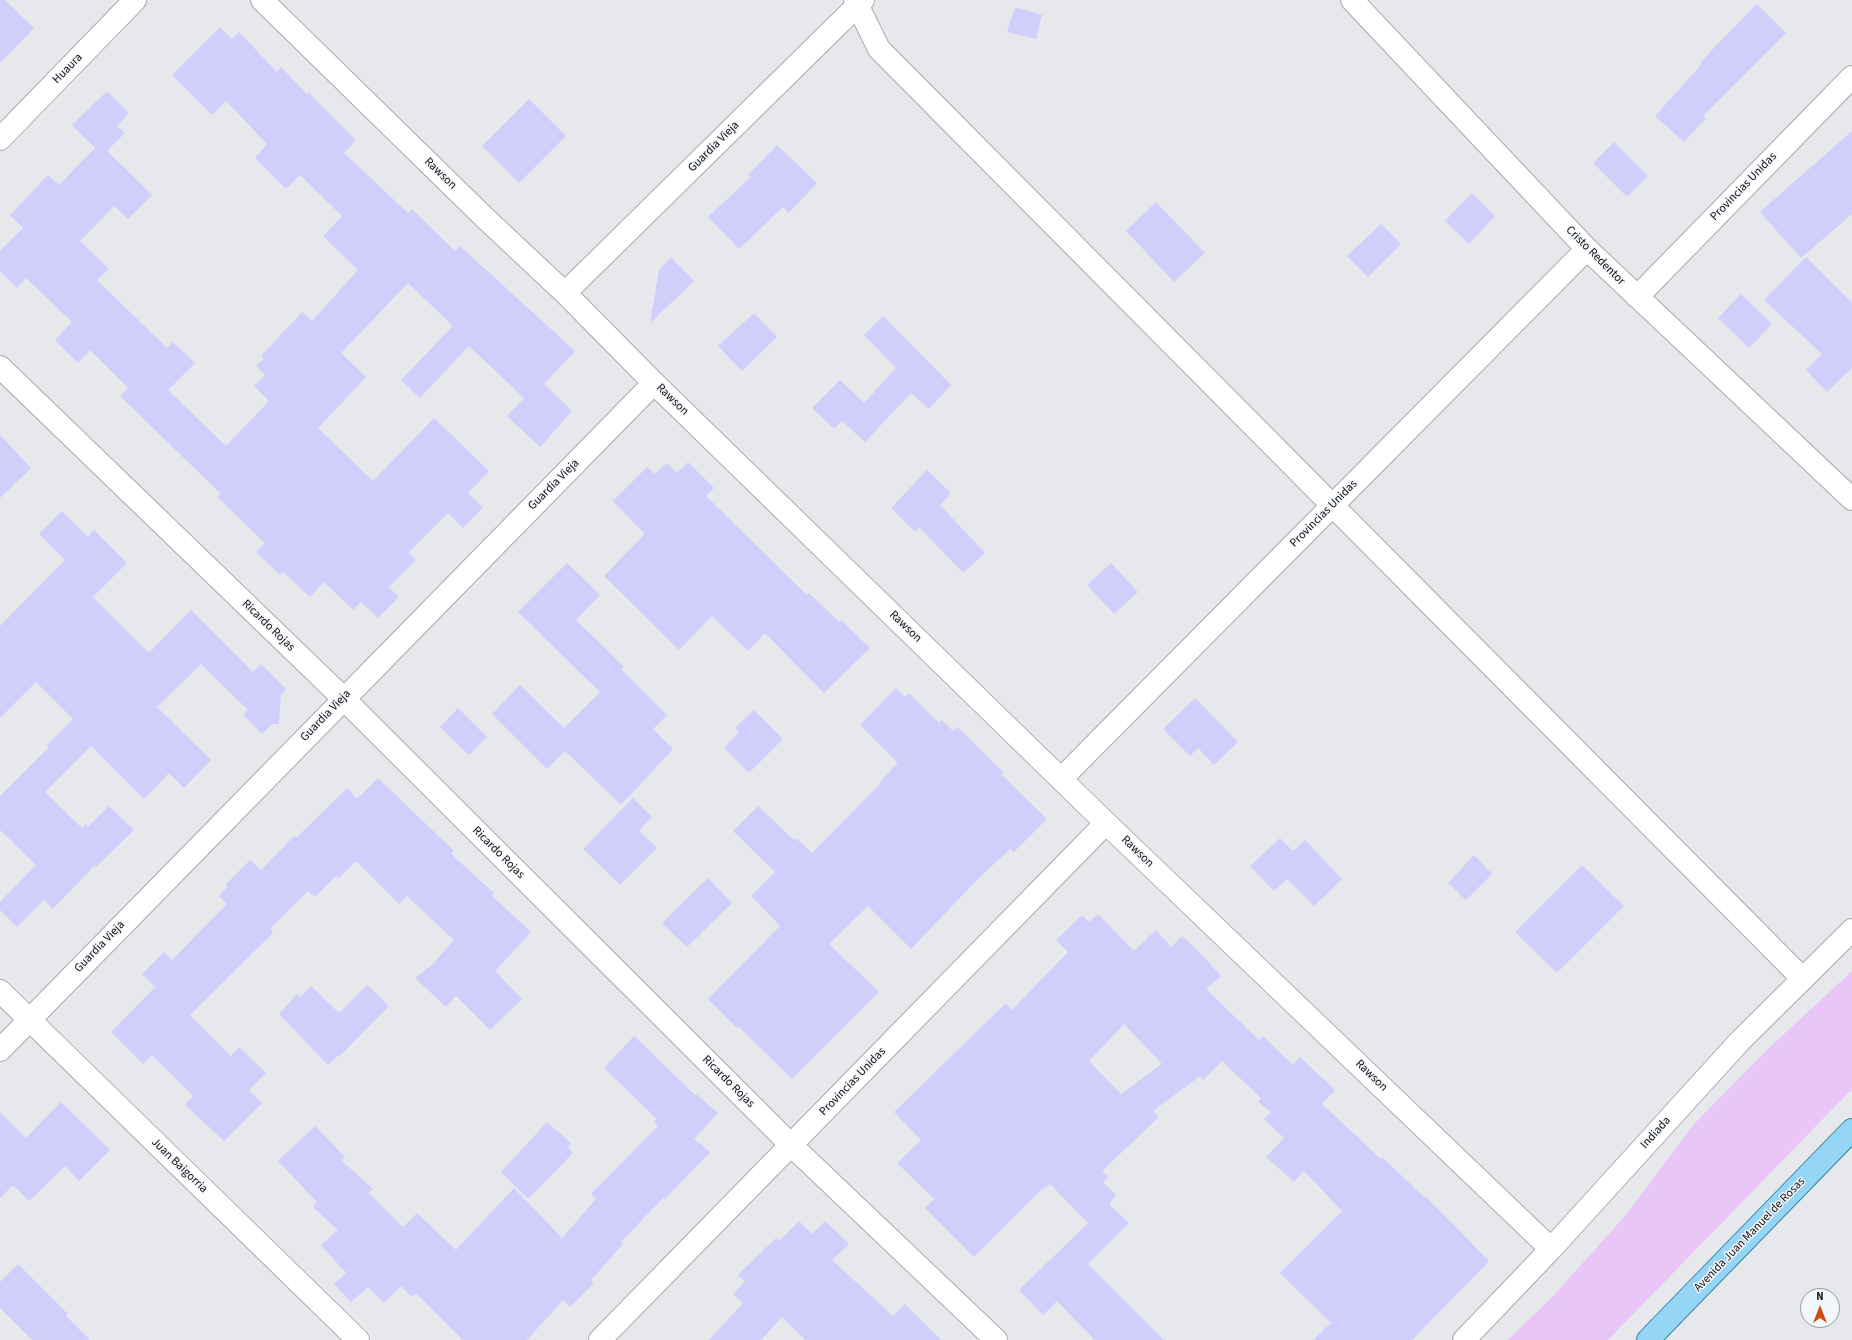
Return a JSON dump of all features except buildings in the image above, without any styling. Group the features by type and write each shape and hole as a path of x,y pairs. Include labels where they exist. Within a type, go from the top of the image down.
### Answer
{"main road":[{"name":"Avenida Juan Manuel de Rosas","path":"1648,1340 1852,1130"}],"street":[{"name":"Huaura","path":"0,138 135,0"},
{"name":"Rawson","path":"262,0 486,219 565,293 654,383 1106,823 1551,1249"},
{"name":"Cristo Redentor","path":"1352,0 1586,249 1852,499"},
{"name":"Guardia Vieja","path":"565,293 859,2"},
{"path":"859,2 879,49 1803,979"},
{"name":"Provincias Unidas","path":"1636,297 1852,77"},
{"name":"Provincias Unidas","path":"1062,779 1586,249"},
{"name":"Ricardo Rojas","path":"0,367 343,698 791,1145 996,1340"},
{"name":"Guardia Vieja","path":"0,1050 343,698 654,383"},
{"name":"Provincias Unidas","path":"600,1340 1106,823"},
{"name":"Indiada","path":"1464,1340 1551,1249 1739,1042 1852,930"},
{"name":"Juan Baigorria","path":"0,991 358,1340"}],"shaded area":[{"path":"1852,971 1852,1089 1608,1340 1508,1340 1553,1296 1625,1216 1694,1124 1769,1048"}]}
